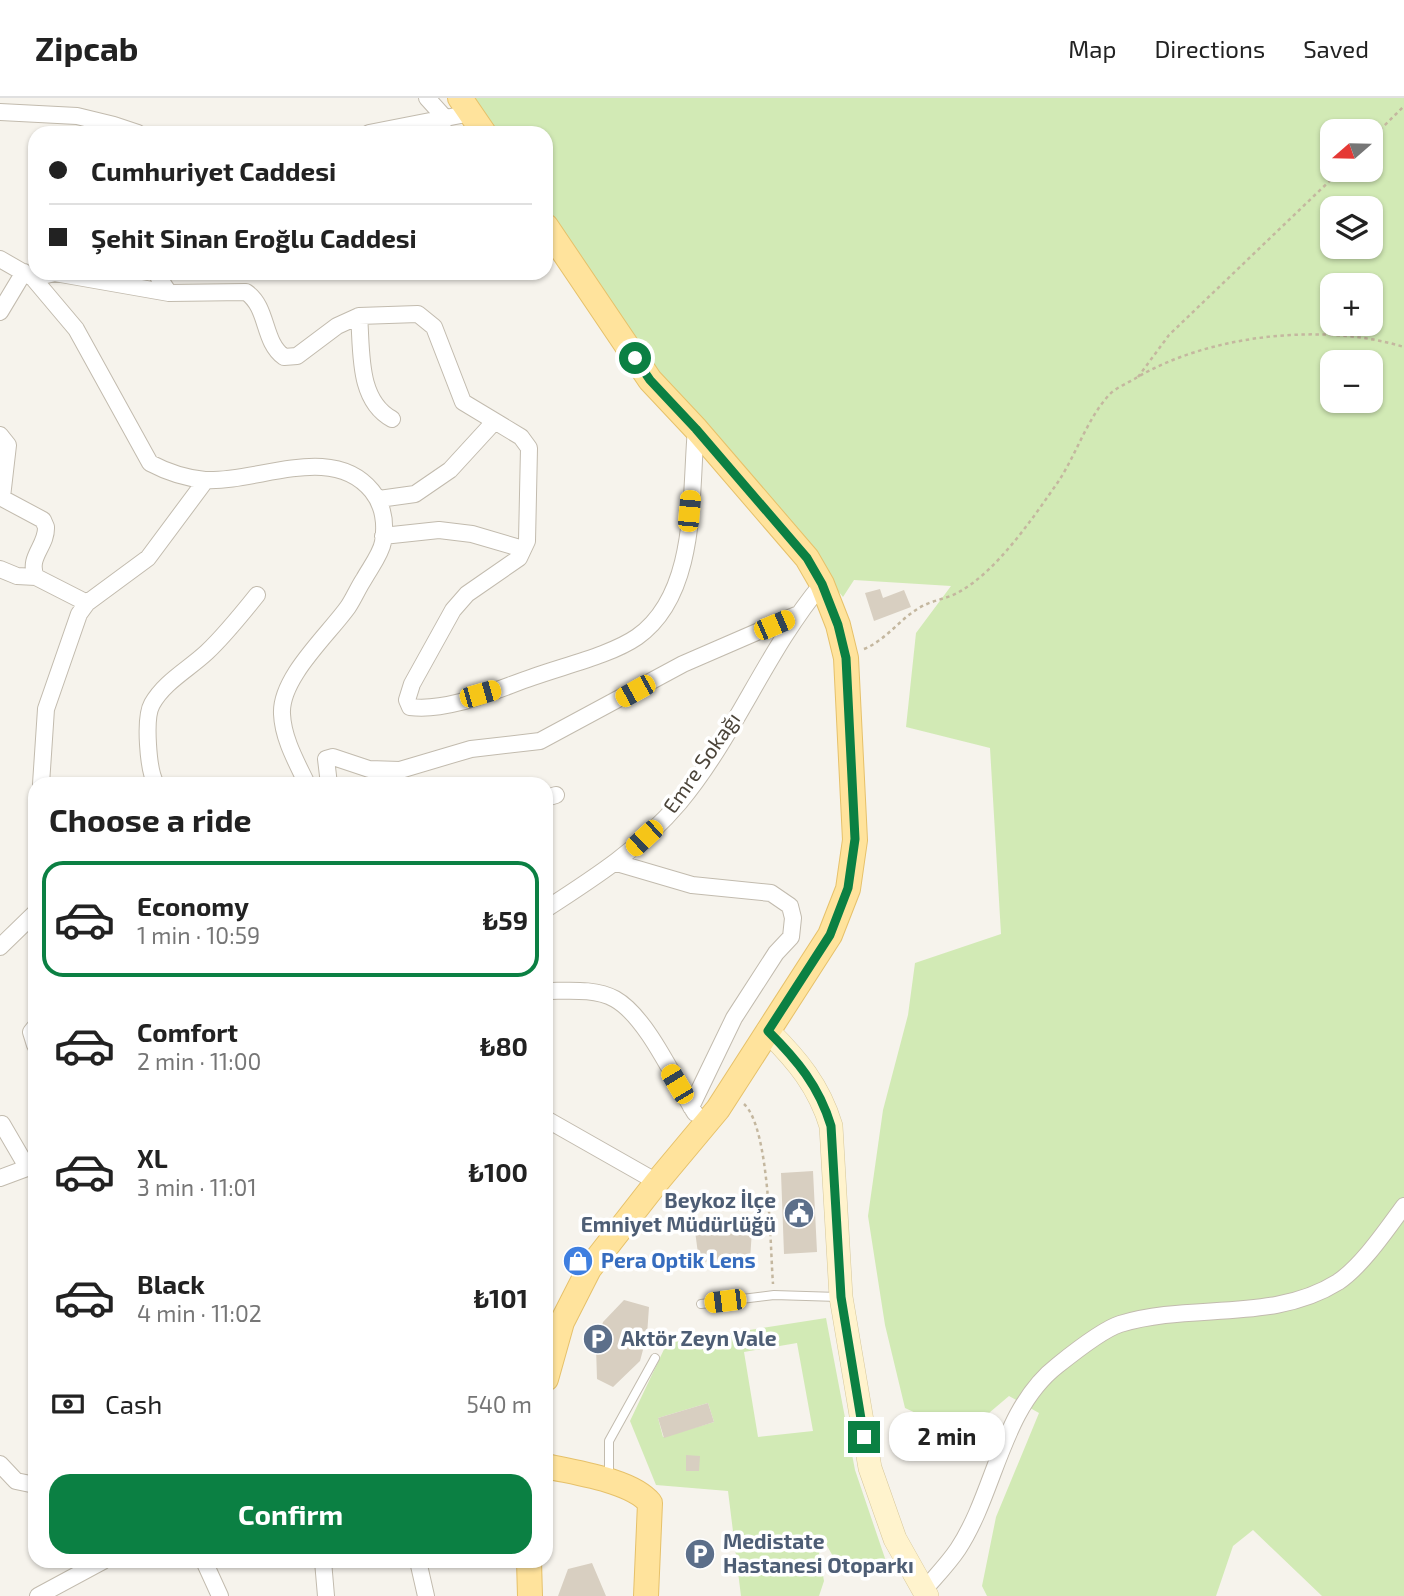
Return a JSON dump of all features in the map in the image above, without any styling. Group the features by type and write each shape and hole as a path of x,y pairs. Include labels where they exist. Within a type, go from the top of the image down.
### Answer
{"main road":[{"path":"553,236 650,380 807,558 822,584 838,625 846,658 855,839 848,888 830,935 729,1091 697,1117 657,1181 589,1269 553,1336"},
{"path":"553,1468 642,1493 650,1503 646,1596"},
{"path":"529,1568 530,1596"}],"street":[{"path":"427,98 446,119"},
{"path":"0,112 76,116 101,126"},
{"path":"408,126 446,119 472,120"},
{"path":"0,259 28,274"},
{"path":"0,312 28,276"},
{"path":"33,280 76,329 149,463 169,474 206,480 288,469 335,468 361,478 379,499 384,518 383,545 348,606 305,660 286,692 282,714 290,750 304,777"},
{"path":"95,280 169,293 247,292 257,299 273,349 284,357 297,356 337,326 359,316 418,314 434,327 463,402 521,437 529,448 530,504 527,541 519,558 467,594 453,610 412,684 407,700 410,707 429,709 506,687 634,639 653,624 672,593 683,561 696,429"},
{"path":"161,280 169,293"},
{"path":"359,316 364,381 379,412 392,419"},
{"path":"379,499 415,494 450,470 494,422"},
{"path":"0,435 8,445 1,497 43,520 46,527 34,559 32,569 36,577"},
{"path":"41,777 46,709 79,614 87,603 148,558 206,480"},
{"path":"383,536 439,530 471,534 523,549"},
{"path":"0,569 17,576 36,577 87,603"},
{"name":"Emre Sokağı","path":"553,904 617,863 679,803 715,753 796,615 822,584"},
{"path":"154,777 148,719 152,703 172,680 215,644 257,596"},
{"path":"328,777 326,759 333,757 369,769 400,770 471,749 540,741 683,664 796,615"},
{"path":"617,863 692,885 771,893 790,906 793,918 790,936 734,1018 697,1117"},
{"path":"0,947 28,920"},
{"path":"553,991 583,991 614,999 636,1016 697,1117"},
{"path":"768,1031 805,1070 828,1116 834,1146 841,1297 873,1480 895,1539 926,1593 958,1549 1002,1453 1018,1409 1056,1366 1119,1324 1205,1311 1282,1305 1338,1281 1379,1239 1404,1206"},
{"path":"553,1123 657,1181"},
{"path":"2,1124 28,1162"},
{"path":"0,1178 28,1167"},
{"path":"0,1464 16,1481 28,1484"},
{"path":"38,1596 90,1568"},
{"path":"207,1568 220,1596"},
{"path":"324,1568 326,1596"},
{"path":"420,1568 426,1596"},
{"path":"69,1580 75,1596"}],"lane":[{"path":"701,1304 774,1295 841,1297"},
{"path":"609,1482 609,1441 655,1358"}],"path":[{"path":"1383,127 1404,106"},
{"path":"1136,378 1169,335 1328,182"},
{"path":"846,658 874,645 918,608 957,594 974,583 1015,540 1059,480 1110,394 1136,378 1192,351 1254,339 1309,335 1384,340 1404,346"},
{"path":"729,1091 748,1107 757,1123 763,1151 774,1295"}],"green space":[{"path":"464,98 1404,98 1404,1596 1322,1596 1253,1530 1233,1546 1216,1596 987,1596 982,1586 996,1517 1039,1413 1009,1396 963,1435 905,1408 885,1325 868,1216 883,1110 908,1015 915,963 1001,934 990,748 906,727 916,633 951,586 854,580 843,597 734,463 651,370 553,236 553,126 482,126"},
{"path":"826,1318 855,1470 890,1573 869,1575 838,1565 826,1544 819,1553 824,1581 819,1596 741,1596 728,1491 656,1485 630,1421 667,1343","holes":["797,1343 813,1431 758,1437 744,1352","708,1403 714,1422 663,1437 658,1418"]}],"building":[{"path":"880,589 883,598 904,590 911,607 874,621 865,593"},
{"name":"Beykoz İlçe Emniyet Müdürlüğü","path":"813,1171 817,1252 784,1254 781,1173"},
{"path":"741,1218 741,1221 748,1221 748,1230 752,1230 750,1260 731,1264 699,1261 695,1231 698,1231 698,1222 704,1222 704,1219"},
{"path":"624,1300 649,1307 647,1335 640,1361 613,1387 597,1379 596,1347 603,1322"},
{"path":"708,1403 714,1422 664,1438 658,1418"},
{"path":"686,1455 700,1456 699,1471 686,1471"},
{"path":"592,1563 606,1596 558,1596 568,1569"}],"place":[{"name":"Beykoz İlçe Emniyet Müdürlüğü","path":"799,1213"},
{"name":"Pera Optik Lens","path":"578,1261"},
{"name":"Aktör Zeyn Vale","path":"598,1339"},
{"name":"Medistate Hastanesi Otoparkı","path":"700,1554"}],"route":[{"path":"635,358 650,380 807,558 822,584 838,625 846,658 855,839 848,888 830,935 768,1031 805,1070 816,1087 831,1126 841,1297 864,1437"}]}
